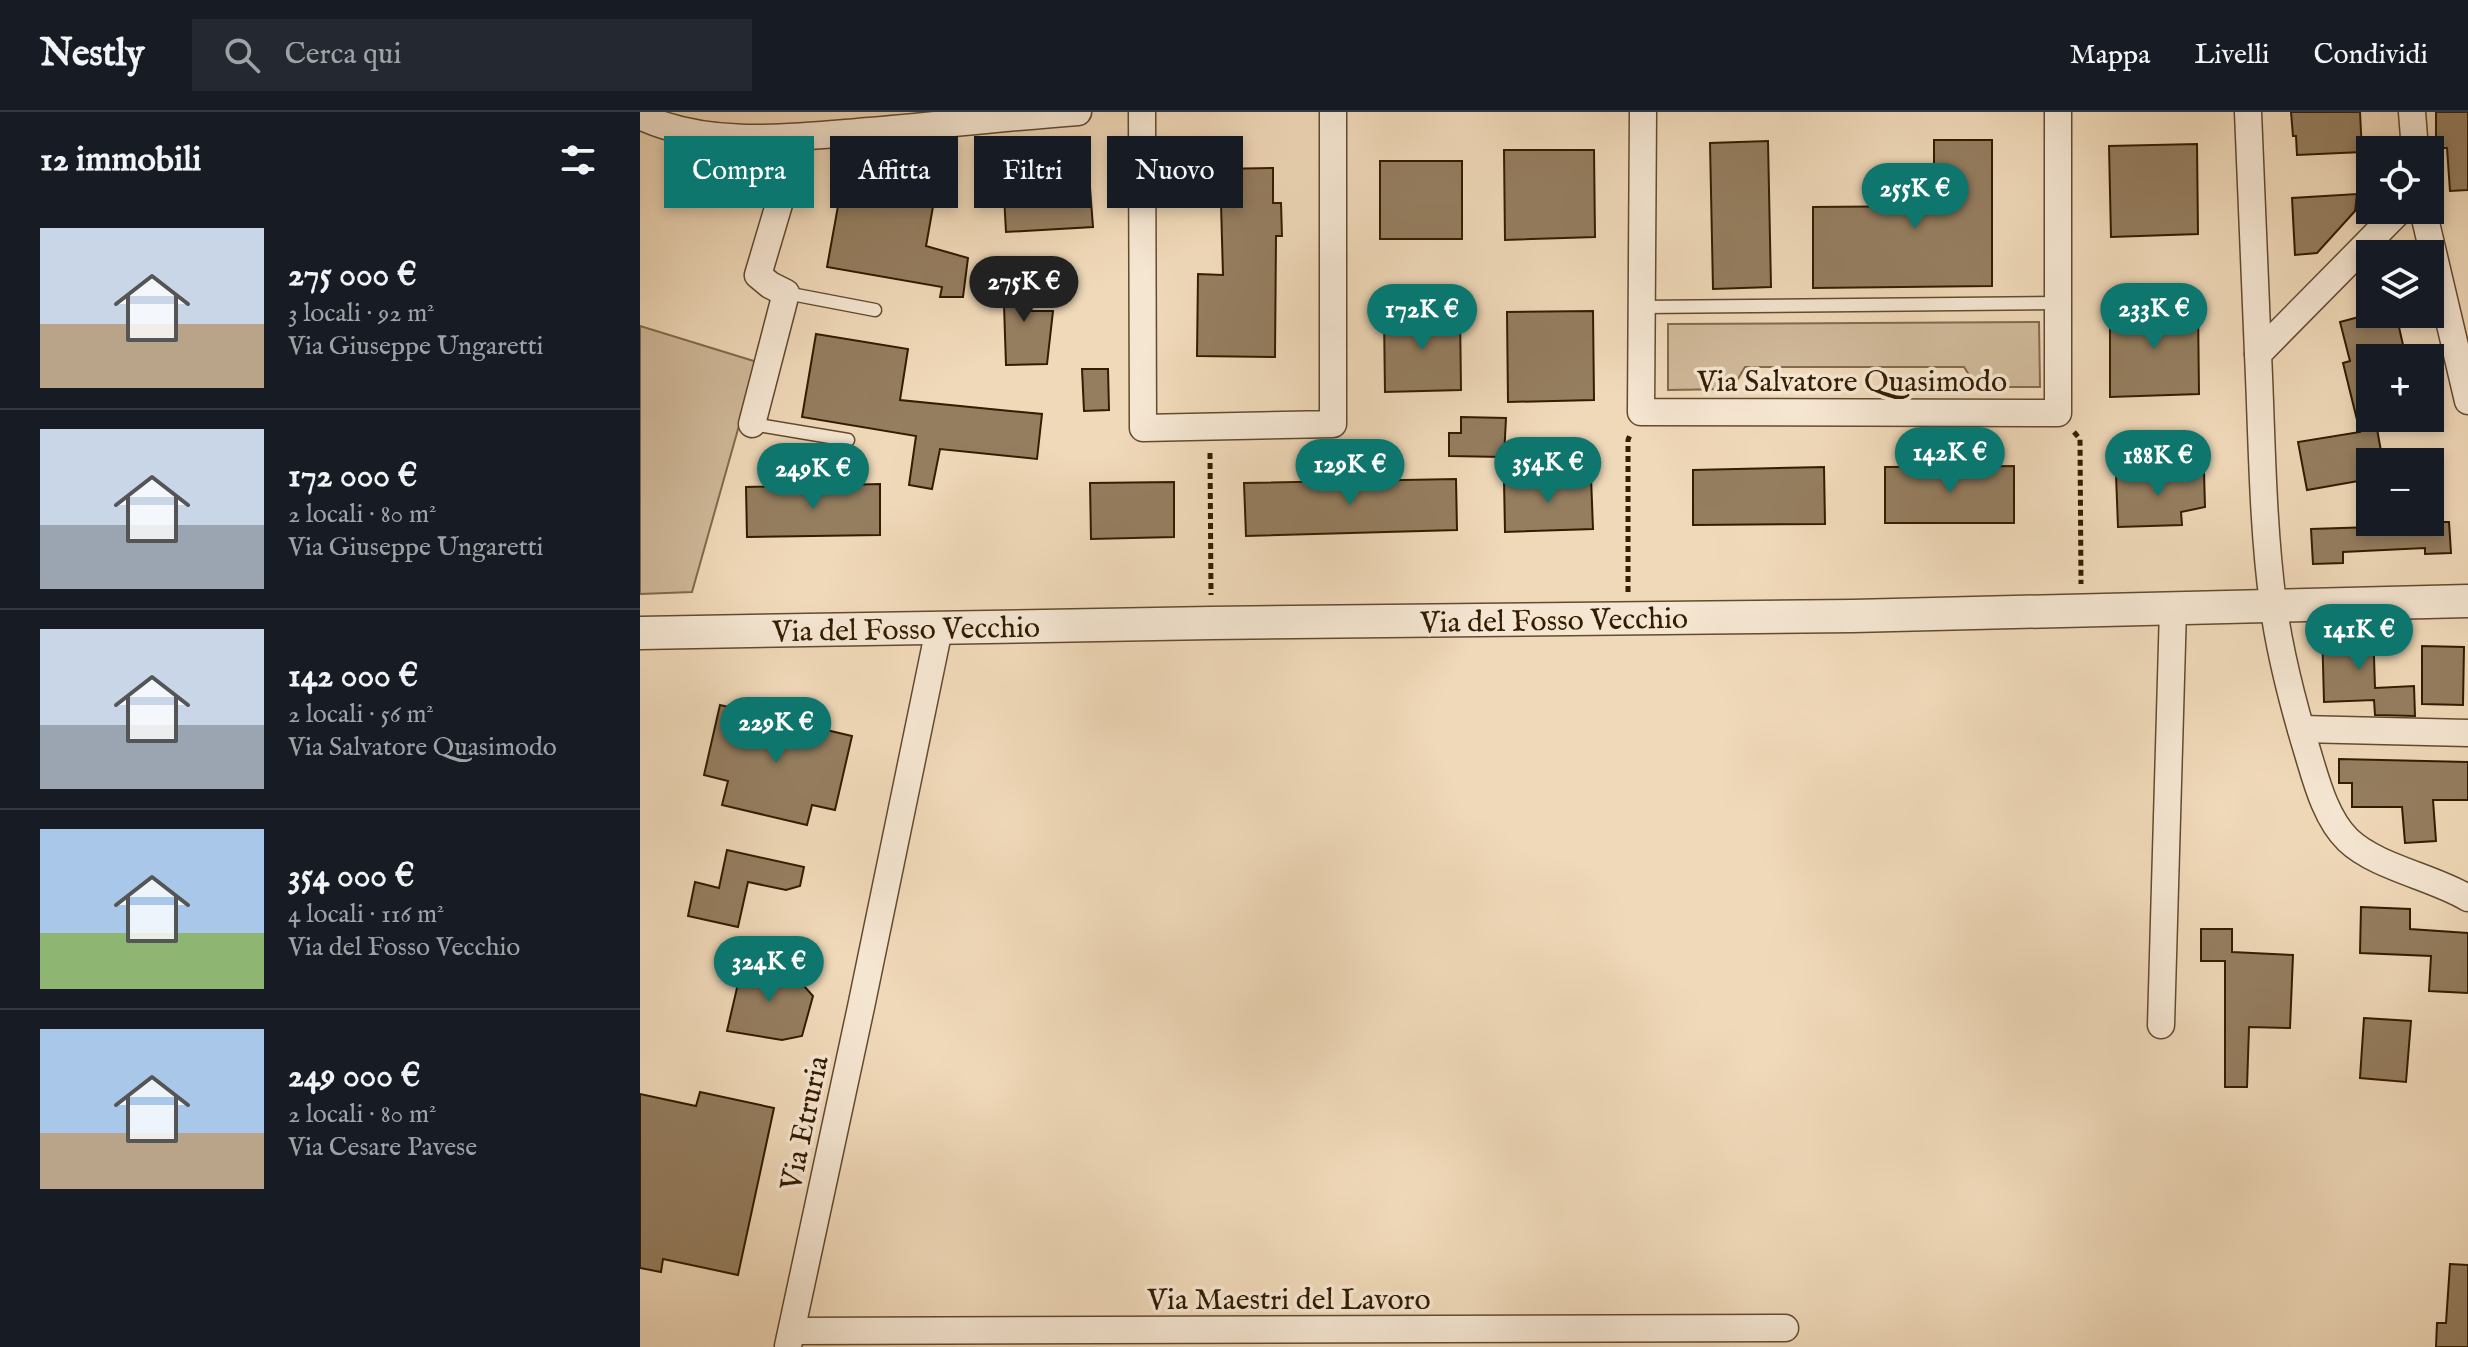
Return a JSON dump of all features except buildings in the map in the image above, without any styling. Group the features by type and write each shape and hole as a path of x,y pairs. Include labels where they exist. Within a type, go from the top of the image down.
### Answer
{"street":[{"path":"807,136 950,118 1078,112"},
{"path":"1142,112 1143,428 1333,424 1333,112"},
{"path":"1641,412 1643,112"},
{"path":"2058,112 2058,413"},
{"path":"2248,112 2268,553 2273,605 2301,729 2317,782 2347,839 2366,852 2468,898"},
{"path":"2412,112 2414,136"},
{"path":"640,116 659,125 716,136"},
{"path":"752,424 786,293 758,275 778,208"},
{"path":"2258,354 2386,224"},
{"path":"2426,224 2468,401"},
{"name":"Via Salvatore Quasimodo","path":"1641,412 2058,413"},
{"name":"Via del Fosso Vecchio","path":"640,633 1628,619 2468,601"},
{"path":"2161,1025 2173,609"},
{"name":"Via Etruria","path":"790,1339 939,629"},
{"path":"2301,729 2468,733"},
{"name":"Via Maestri del Lavoro","path":"790,1339 1445,1339 1785,1328"}],"lane":[{"path":"786,293 875,310"},
{"path":"1642,307 2058,303"},
{"path":"752,424 848,440"}],"path":[{"path":"1628,619 1628,440 1641,412"},
{"path":"2058,413 2080,439 2081,611"},
{"path":"1210,428 1211,623"}],"shaded area":[{"path":"2039,322 2040,387 1977,387 1964,367 1745,367 1732,389 1668,390 1668,324"},
{"path":"640,326 757,362 692,592 640,594"}]}
